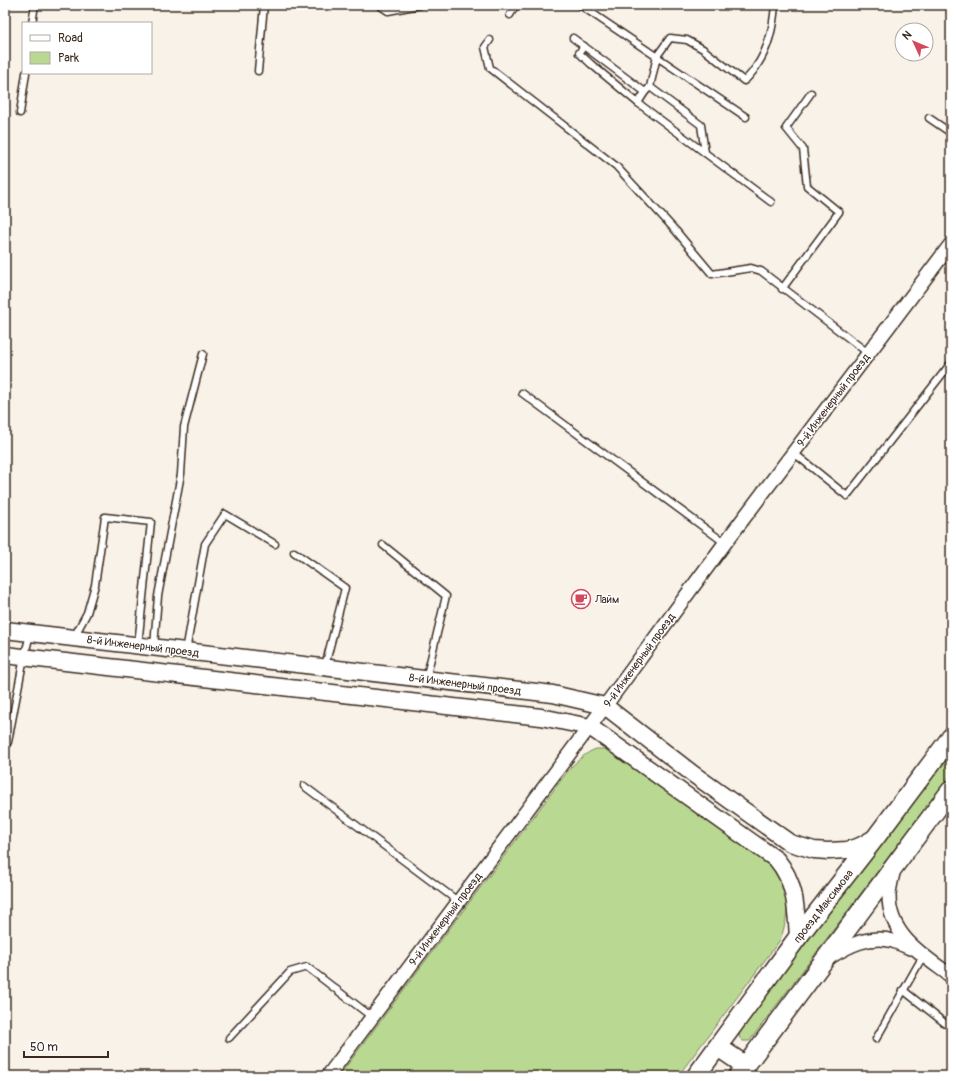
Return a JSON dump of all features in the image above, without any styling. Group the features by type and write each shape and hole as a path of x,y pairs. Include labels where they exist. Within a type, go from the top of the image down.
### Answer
{"main road":[{"name":"проезд Максимова","path":"696,1076 798,937 876,837 951,736"},
{"path":"718,1047 742,1071 950,792"}],"street":[{"name":"9-й Инженерный проезд","path":"328,1076 606,706 868,352 951,244"},
{"name":"8-й Инженерный проезд","path":"5,630 553,694 606,706 693,774 790,843 814,850 847,850 860,846 876,837"},
{"path":"5,655 534,716 590,727 778,860 785,870 792,886 796,905 798,937"},
{"path":"894,866 889,896 892,918 901,935 921,954 951,976"},
{"path":"823,961 848,946 871,939 892,941 921,954"}],"lane":[{"path":"32,22 35,5"},
{"path":"258,71 264,5"},
{"path":"379,5 388,11 420,5"},
{"path":"510,15 516,5"},
{"path":"580,5 746,117"},
{"path":"638,103 650,87 657,56 670,38 687,40 702,49 744,81 749,78 764,56 772,31 775,5"},
{"path":"573,38 645,92"},
{"path":"490,40 485,47 490,68 616,166 676,231 712,274 752,268 761,271 782,289 868,352"},
{"path":"584,46 579,52 591,64 638,103 771,202"},
{"path":"20,113 26,74"},
{"path":"650,87 701,125 705,153"},
{"path":"782,289 839,212 807,186 803,149 786,128 812,93"},
{"path":"929,118 951,133"},
{"path":"154,647 158,596 181,474 184,427 204,354"},
{"path":"794,453 847,496 951,363"},
{"path":"522,393 726,543"},
{"path":"186,651 205,544 225,514 275,544"},
{"path":"74,638 87,613 95,585 105,517 128,519 151,522 138,645"},
{"path":"383,545 446,596 426,679"},
{"path":"294,552 345,588 325,667"},
{"path":"5,742 8,742 24,657 31,633"},
{"path":"304,786 459,902"},
{"path":"876,1039 904,990 921,954"},
{"path":"230,1038 290,972 307,967 372,1017"},
{"path":"904,990 946,1024 951,1024"}],"green space":[{"path":"596,749 615,751 772,866 781,877 785,887 787,914 780,940 678,1076 339,1076 571,767 585,755"},
{"path":"951,756 951,774 751,1039 749,1041 743,1041 739,1037 740,1031 946,757"}],"place":[{"name":"Лайм","path":"581,599"}]}
